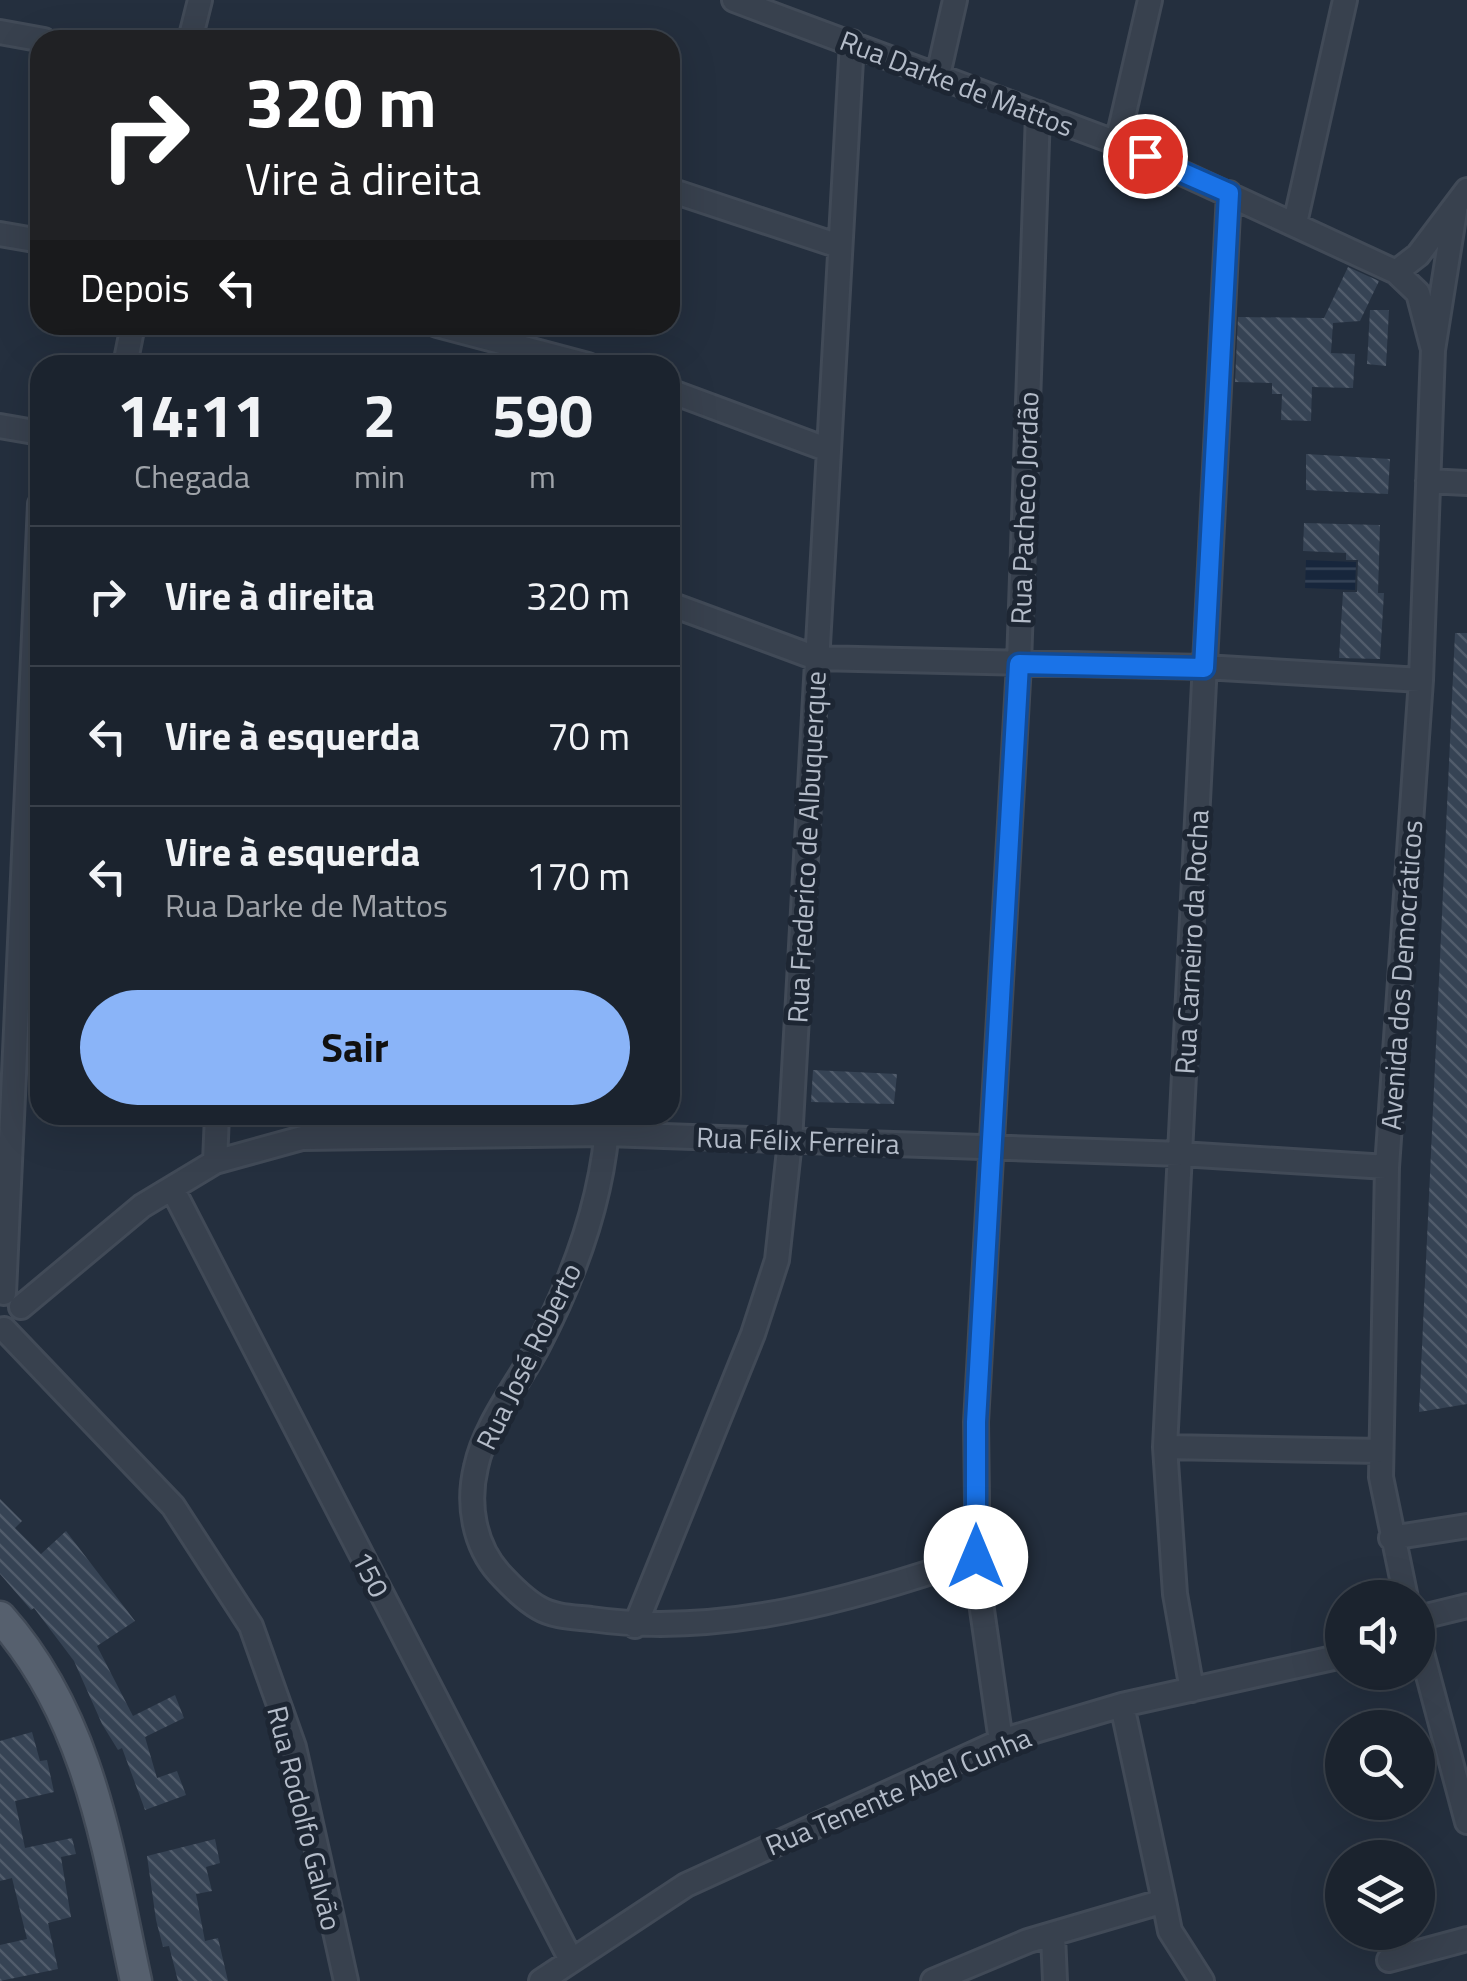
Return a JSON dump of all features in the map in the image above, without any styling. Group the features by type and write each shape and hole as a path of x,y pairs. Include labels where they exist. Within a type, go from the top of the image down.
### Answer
{"main road":[{"path":"0,1617 48,1682 92,1782 136,1981"}],"street":[{"path":"192,30 200,0"},
{"name":"Rua Darke de Mattos","path":"734,0 762,4 1117,143 1396,272"},
{"path":"938,75 956,0"},
{"path":"1117,143 1150,0"},
{"path":"1295,223 1345,0"},
{"path":"0,32 30,37"},
{"name":"Rua Frederico de Albuquerque","path":"635,1626 759,1315 776,1260 790,1141 826,449 852,42"},
{"name":"Rua Pacheco Jordão","path":"1000,1741 976,1557 976,1422 1019,664 1038,113"},
{"path":"680,193 838,246"},
{"name":"Rua Carneiro da Rocha","path":"1192,1690 1175,1594 1165,1447 1229,193"},
{"name":"Avenida dos Democráticos","path":"1433,350 1418,294 1396,272 1418,255 1463,204"},
{"name":"Avenida dos Democráticos","path":"1402,1580 1391,1538 1380,1451 1387,1167 1420,680 1433,350 1463,204"},
{"path":"0,234 30,239"},
{"path":"475,335 550,355"},
{"path":"680,395 826,449"},
{"path":"0,426 30,432"},
{"path":"1428,482 1467,483"},
{"path":"680,608 816,658 1204,668 1420,680"},
{"path":"8,1297 30,752"},
{"path":"215,1162 216,1125"},
{"name":"Rua Félix Ferreira","path":"2,1328 16,1323 8,1297 142,1206 215,1162 302,1138 396,1125"},
{"name":"Rua José Roberto","path":"608,1125 594,1205 578,1256 540,1342 475,1468 474,1518 487,1559 538,1608 635,1626 726,1620 816,1606 976,1557"},
{"name":"Rua Félix Ferreira","path":"619,1125 790,1141 1181,1154 1387,1167"},
{"name":"150","path":"172,1188 571,1960"},
{"name":"Rua Rodolfo Galvão","path":"2,1328 173,1506 251,1626 294,1747 346,1981"},
{"path":"1165,1447 1380,1451"},
{"path":"1391,1538 1467,1526"},
{"path":"1435,1614 1467,1606"},
{"name":"Rua Tenente Abel Cunha","path":"540,1981 686,1885 1000,1741 1122,1705 1325,1660"},
{"path":"1434,1690 1460,1774 1467,1822"},
{"path":"1122,1705 1170,1931 1202,1981"},
{"path":"933,1981 1054,1935 1164,1901"},
{"path":"1054,1935 1055,1981"},
{"path":"1389,1960 1467,1939"}],"water":[{"path":"1306,560 1356,562 1355,590 1305,588"}],"building":[{"path":"1348,267 1379,281 1360,321 1333,323 1331,353 1355,354 1353,388 1312,387 1311,421 1281,420 1282,394 1272,394 1272,383 1235,382 1238,317 1324,318"},
{"path":"1370,310 1389,310 1386,366 1367,364"},
{"path":"1306,454 1390,459 1388,494 1306,490"},
{"path":"1304,523 1380,525 1378,593 1384,593 1380,659 1339,658 1343,592 1357,592 1358,560 1346,560 1346,553 1303,551"},
{"path":"1455,633 1467,633 1467,1404 1419,1412"},
{"path":"813,1070 897,1074 894,1104 811,1102"},
{"path":"0,1499 22,1521 15,1528 41,1554 66,1531 135,1621 97,1646 133,1716 175,1695 184,1718 145,1737 157,1778 177,1771 186,1795 145,1810 122,1748 118,1750 102,1724 74,1661 34,1608 31,1610 0,1574"},
{"path":"32,1732 40,1761 47,1760 54,1792 15,1801 25,1848 72,1838 76,1854 61,1857 71,1917 48,1923 58,1969 0,1981 0,1945 27,1939 12,1878 0,1881 0,1741"},
{"path":"215,1839 220,1863 206,1867 212,1891 196,1894 205,1941 218,1938 228,1981 178,1981 169,1946 163,1947 156,1920 147,1856"}],"route":[{"path":"976,1557 976,1422 1019,664 1204,668 1229,193 1145,156"}]}
